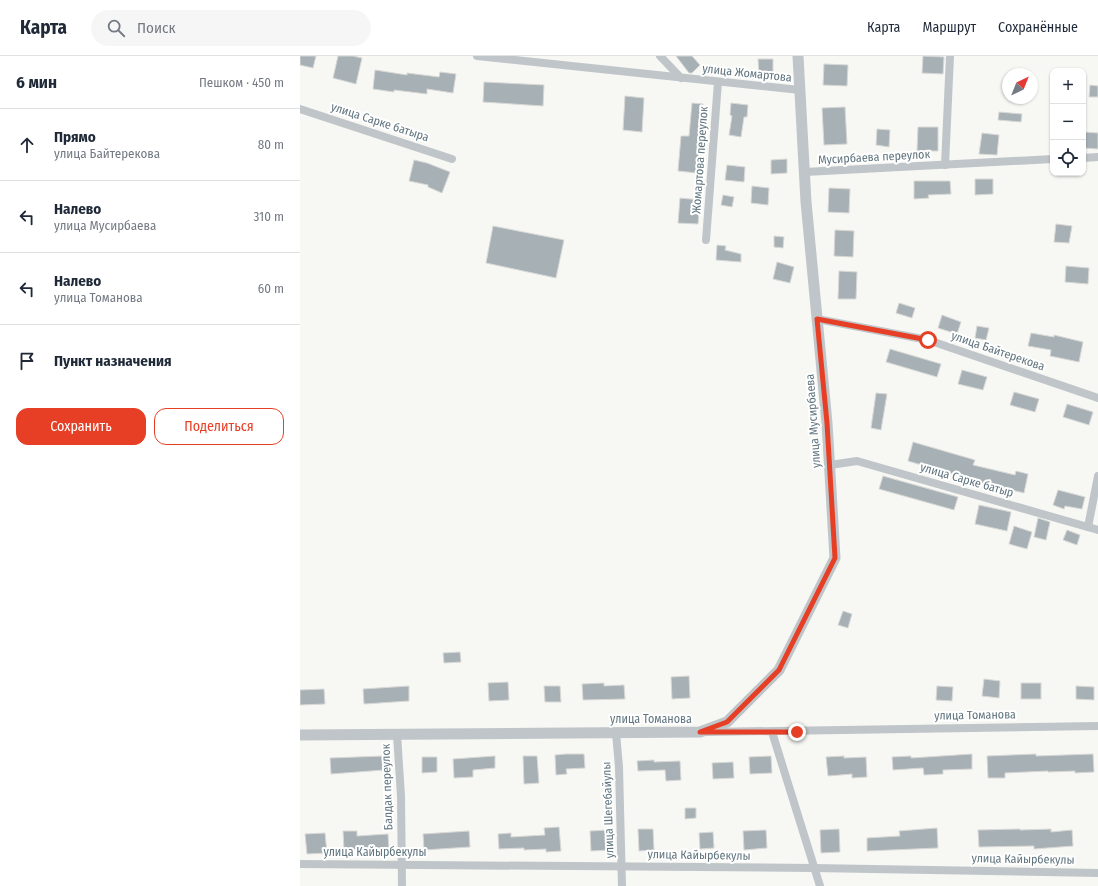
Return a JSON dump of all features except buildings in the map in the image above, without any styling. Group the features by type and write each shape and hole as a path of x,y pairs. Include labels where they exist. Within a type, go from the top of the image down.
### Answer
{"street":[{"name":"улица Жомартова","path":"477,56 520,58 681,78 800,90"},
{"path":"660,56 681,78"},
{"name":"улица Мусирбаева","path":"700,732 727,722 779,670 835,558 830,466 805,172 798,56"},
{"name":"Мусирбаева переулок","path":"945,165 950,56"},
{"name":"Жомартова переулок","path":"706,240 718,82"},
{"name":"улица Сарке батыра","path":"300,109 452,159"},
{"path":"1086,158 1098,157"},
{"name":"Мусирбаева переулок","path":"805,172 1050,159"},
{"name":"улица Байтерекова","path":"817,319 928,340 1098,398"},
{"name":"улица Сарке батыр","path":"830,466 857,462 1098,530"},
{"path":"1088,527 1098,476"},
{"name":"улица Томанова","path":"300,735 772,732 1098,726"},
{"path":"772,732 813,868 820,886"},
{"name":"улица Шегебайулы","path":"616,733 619,767 622,886"},
{"name":"Балдак переулок","path":"397,734 401,796 402,886"},
{"name":"улица Кайырбекулы","path":"300,864 813,868 1098,873"}],"route":[{"path":"797,732 700,732 727,722 779,670 835,558 827,423 817,319 928,340"}]}
